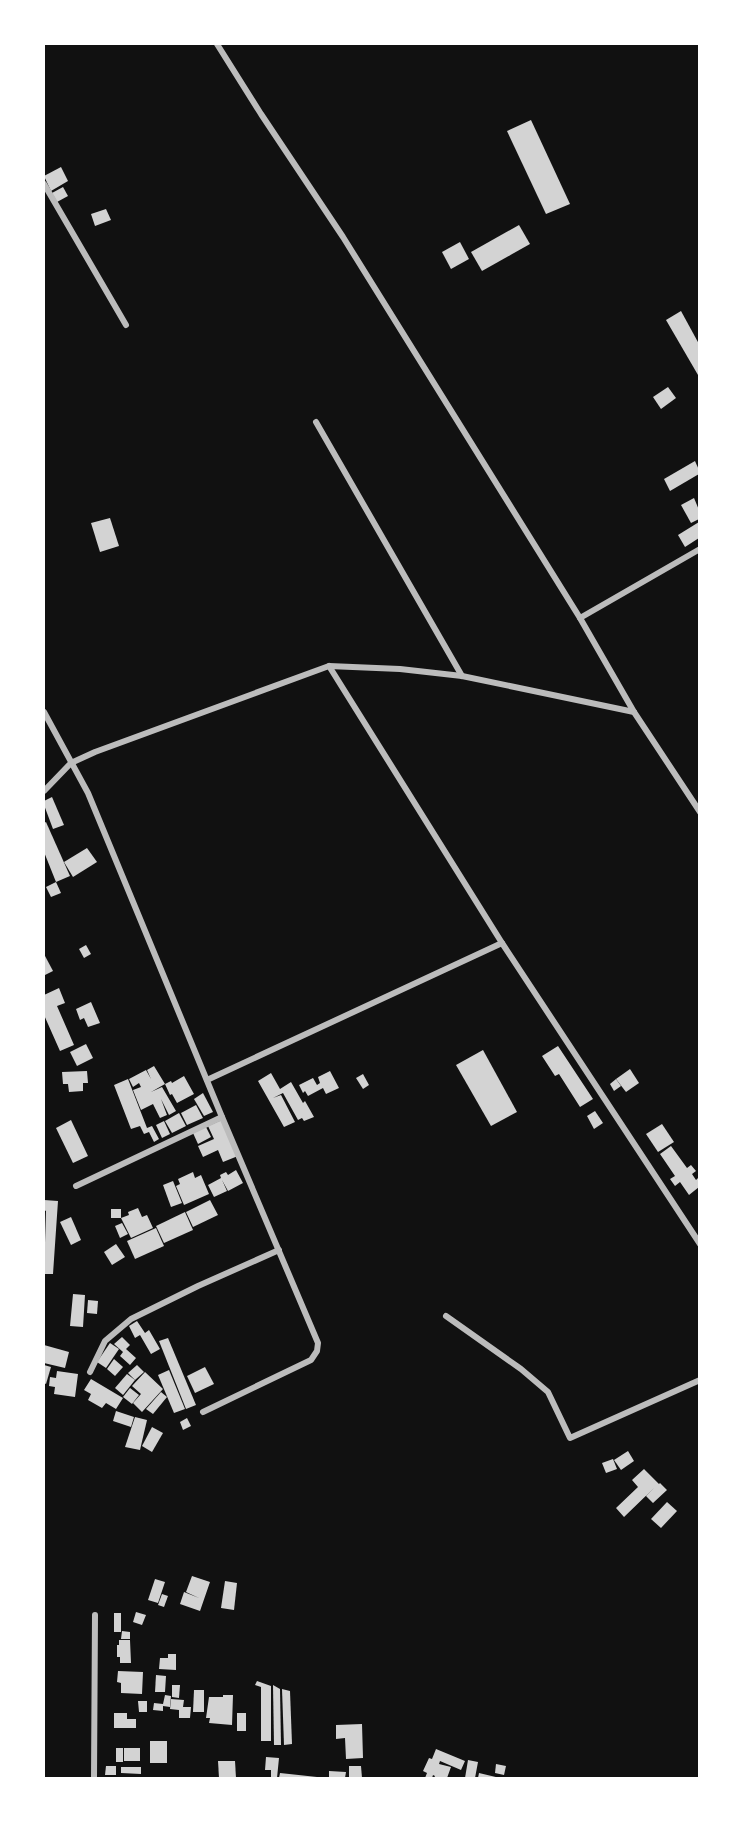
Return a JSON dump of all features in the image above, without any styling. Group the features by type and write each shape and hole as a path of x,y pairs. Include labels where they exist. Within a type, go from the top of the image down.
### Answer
{"street":[{"path":"218,44 261,114 343,237 580,618 634,712 699,812"},
{"path":"44,184 126,325"},
{"path":"316,422 462,676"},
{"path":"580,618 699,549"},
{"path":"44,791 71,763 95,752 329,666 400,669 462,676 634,712"},
{"path":"329,666 502,943 699,1244"},
{"path":"44,712 88,793 318,1343 317,1351 311,1360 203,1412"},
{"path":"207,1080 502,943"},
{"path":"76,1186 222,1117"},
{"path":"90,1372 105,1341 131,1319 279,1250"},
{"path":"446,1316 521,1369 548,1392 570,1438 699,1380"},
{"path":"94,1779 95,1615"}],"building":[{"path":"531,120 570,204 546,214 507,131"},
{"path":"61,167 68,181 51,191 44,176"},
{"path":"63,187 68,196 57,202 52,193"},
{"path":"106,209 111,220 95,226 91,214"},
{"path":"519,225 530,244 482,271 471,252"},
{"path":"460,242 469,259 451,269 442,252"},
{"path":"681,311 699,344 698,375 666,320"},
{"path":"668,387 676,398 661,409 653,397"},
{"path":"695,461 699,474 670,491 664,479"},
{"path":"694,498 699,510 699,519 691,523 681,505"},
{"path":"110,518 119,546 100,552 91,523"},
{"path":"699,522 699,538 685,547 678,535"},
{"path":"52,797 64,825 53,829 44,805 44,801"},
{"path":"46,822 70,876 56,882 44,852 44,823"},
{"path":"87,848 97,862 73,877 64,862"},
{"path":"56,882 61,893 51,897 46,887"},
{"path":"86,945 91,954 84,958 79,949"},
{"path":"44,954 53,971 45,975 44,973"},
{"path":"59,988 65,1003 57,1006 74,1045 60,1051 44,1015 44,995"},
{"path":"91,1002 100,1023 88,1027 84,1018 80,1020 76,1009"},
{"path":"86,1044 93,1058 77,1066 70,1052"},
{"path":"558,1046 593,1099 580,1107 559,1074 555,1076 542,1056"},
{"path":"483,1050 517,1112 491,1126 456,1065"},
{"path":"154,1066 165,1084 151,1092 162,1087 176,1111 169,1115 161,1099 167,1115 160,1118 153,1104 141,1110 133,1090 141,1087 139,1083 133,1087 129,1079 146,1070 151,1079 147,1070"},
{"path":"630,1069 639,1083 626,1092 616,1079"},
{"path":"87,1071 88,1083 83,1083 83,1091 69,1092 68,1084 63,1084 62,1072"},
{"path":"330,1071 339,1088 326,1094 323,1088 308,1096 305,1091 303,1093 299,1085 313,1078 317,1085 320,1083 318,1077"},
{"path":"271,1073 280,1089 291,1082 314,1117 304,1121 302,1118 298,1120 283,1093 273,1098 281,1095 295,1122 284,1127 258,1081"},
{"path":"363,1074 369,1085 363,1089 356,1078"},
{"path":"184,1076 194,1094 177,1103 165,1084"},
{"path":"128,1079 147,1128 152,1126 159,1139 154,1142 149,1132 144,1134 140,1126 131,1129 114,1085"},
{"path":"616,1079 621,1086 614,1091 610,1084"},
{"path":"203,1093 213,1112 204,1116 194,1099"},
{"path":"196,1105 203,1118 187,1125 181,1113"},
{"path":"595,1111 603,1123 594,1129 587,1116"},
{"path":"179,1113 186,1126 172,1133 165,1121"},
{"path":"71,1120 88,1156 73,1163 56,1128"},
{"path":"222,1120 238,1156 223,1162 218,1150 203,1157 198,1146 214,1139 208,1126"},
{"path":"164,1121 170,1134 162,1138 156,1125"},
{"path":"662,1124 674,1142 658,1152 646,1134"},
{"path":"206,1127 211,1137 198,1144 193,1133"},
{"path":"671,1146 687,1168 691,1165 696,1171 692,1174 696,1180 699,1177 699,1187 689,1195 680,1182 675,1186 670,1179 675,1176 660,1154"},
{"path":"236,1170 243,1183 228,1191 222,1180 227,1191 214,1197 208,1185 221,1178 220,1175 226,1172 228,1175"},
{"path":"193,1172 195,1178 201,1175 209,1194 184,1205 176,1186 180,1184 178,1179"},
{"path":"173,1181 182,1203 171,1207 163,1185"},
{"path":"44,1200 58,1201 53,1274 44,1274 46,1211"},
{"path":"210,1200 218,1215 193,1227 186,1212"},
{"path":"138,1208 142,1217 147,1215 153,1228 131,1238 121,1218"},
{"path":"111,1209 121,1209 121,1218 111,1218"},
{"path":"185,1212 193,1230 164,1243 156,1226"},
{"path":"71,1217 81,1240 71,1245 60,1222"},
{"path":"122,1223 128,1234 120,1238 115,1226"},
{"path":"156,1228 164,1246 135,1259 127,1241"},
{"path":"116,1244 125,1257 112,1265 104,1252"},
{"path":"73,1294 85,1295 83,1327 70,1326"},
{"path":"88,1300 98,1301 97,1314 87,1313"},
{"path":"137,1321 145,1333 149,1330 160,1349 151,1354 140,1335 135,1338 129,1326"},
{"path":"122,1337 130,1345 126,1349 136,1358 130,1365 120,1356 123,1352 114,1344"},
{"path":"168,1338 196,1405 186,1409 159,1341"},
{"path":"110,1343 119,1349 106,1368 97,1362"},
{"path":"44,1345 69,1352 65,1368 44,1363"},
{"path":"114,1359 123,1367 115,1376 107,1369"},
{"path":"44,1365 51,1367 46,1384 44,1383"},
{"path":"137,1365 144,1372 135,1380 128,1373"},
{"path":"205,1367 214,1384 195,1393 187,1376"},
{"path":"169,1370 185,1409 174,1413 158,1375"},
{"path":"57,1371 78,1374 75,1397 54,1394 55,1387 49,1386 50,1377 56,1378"},
{"path":"145,1372 163,1389 142,1412 133,1403 141,1394 132,1386"},
{"path":"127,1374 135,1380 123,1395 115,1388"},
{"path":"91,1379 123,1398 116,1409 106,1403 102,1408 88,1400 91,1394 84,1390"},
{"path":"130,1388 139,1395 132,1404 123,1397"},
{"path":"161,1392 167,1397 153,1414 146,1409"},
{"path":"116,1411 134,1417 131,1427 113,1421"},
{"path":"135,1417 147,1420 140,1450 125,1447"},
{"path":"187,1418 191,1426 183,1430 180,1422"},
{"path":"152,1427 163,1433 152,1452 142,1446"},
{"path":"628,1451 634,1461 621,1470 614,1460"},
{"path":"613,1459 617,1469 606,1473 602,1463"},
{"path":"644,1469 667,1490 653,1503 646,1496 654,1488 624,1517 616,1508 638,1487 632,1480"},
{"path":"667,1502 677,1511 661,1528 651,1519"},
{"path":"192,1576 210,1582 200,1611 180,1604 184,1592 199,1598 186,1592"},
{"path":"155,1579 165,1582 158,1603 148,1600"},
{"path":"225,1581 237,1583 234,1610 221,1608"},
{"path":"162,1594 168,1596 164,1607 158,1605"},
{"path":"136,1612 146,1615 142,1625 133,1622"},
{"path":"114,1613 121,1613 121,1632 114,1632"},
{"path":"122,1631 130,1632 130,1639 121,1639"},
{"path":"119,1640 130,1640 131,1663 120,1663 120,1657 117,1657"},
{"path":"168,1654 176,1654 176,1670 159,1669 160,1658 168,1658"},
{"path":"118,1671 143,1672 142,1694 121,1693 121,1683 117,1682"},
{"path":"156,1675 166,1676 165,1692 155,1692"},
{"path":"257,1681 271,1686 271,1741 261,1741 261,1687 255,1685"},
{"path":"172,1685 180,1685 179,1698 172,1697"},
{"path":"273,1685 280,1689 281,1745 274,1745"},
{"path":"282,1689 290,1691 292,1744 284,1745"},
{"path":"194,1690 204,1690 204,1712 193,1712"},
{"path":"165,1695 171,1696 170,1707 163,1706 163,1711 153,1710 154,1703 163,1704"},
{"path":"223,1695 233,1695 232,1725 209,1723 210,1718 206,1718 209,1697 223,1697"},
{"path":"171,1699 184,1700 183,1707 191,1707 190,1718 179,1718 179,1710 170,1709"},
{"path":"138,1701 147,1701 147,1712 139,1712"},
{"path":"114,1713 127,1713 127,1719 136,1719 136,1728 114,1728"},
{"path":"237,1713 246,1713 246,1731 237,1731"},
{"path":"362,1724 363,1758 346,1759 345,1738 336,1739 336,1725"},
{"path":"150,1741 167,1741 167,1763 150,1763"},
{"path":"116,1748 123,1748 123,1762 116,1762"},
{"path":"124,1748 140,1748 140,1761 124,1761"},
{"path":"436,1749 465,1761 461,1770 440,1761 439,1764 451,1767 447,1778 434,1778 433,1775 432,1778 425,1778 427,1773 423,1771"},
{"path":"266,1757 279,1758 277,1778 271,1777 271,1770 265,1770"},
{"path":"468,1760 478,1762 475,1778 465,1778"},
{"path":"218,1761 235,1761 236,1778 219,1778"},
{"path":"496,1764 506,1766 504,1775 495,1773"},
{"path":"106,1766 116,1766 116,1775 105,1775"},
{"path":"349,1766 361,1766 362,1778 349,1778"},
{"path":"121,1767 141,1767 141,1774 121,1773"},
{"path":"329,1771 346,1772 345,1778 329,1778"},
{"path":"280,1773 317,1777 317,1778 279,1778"},
{"path":"479,1773 500,1778 478,1778"}]}
